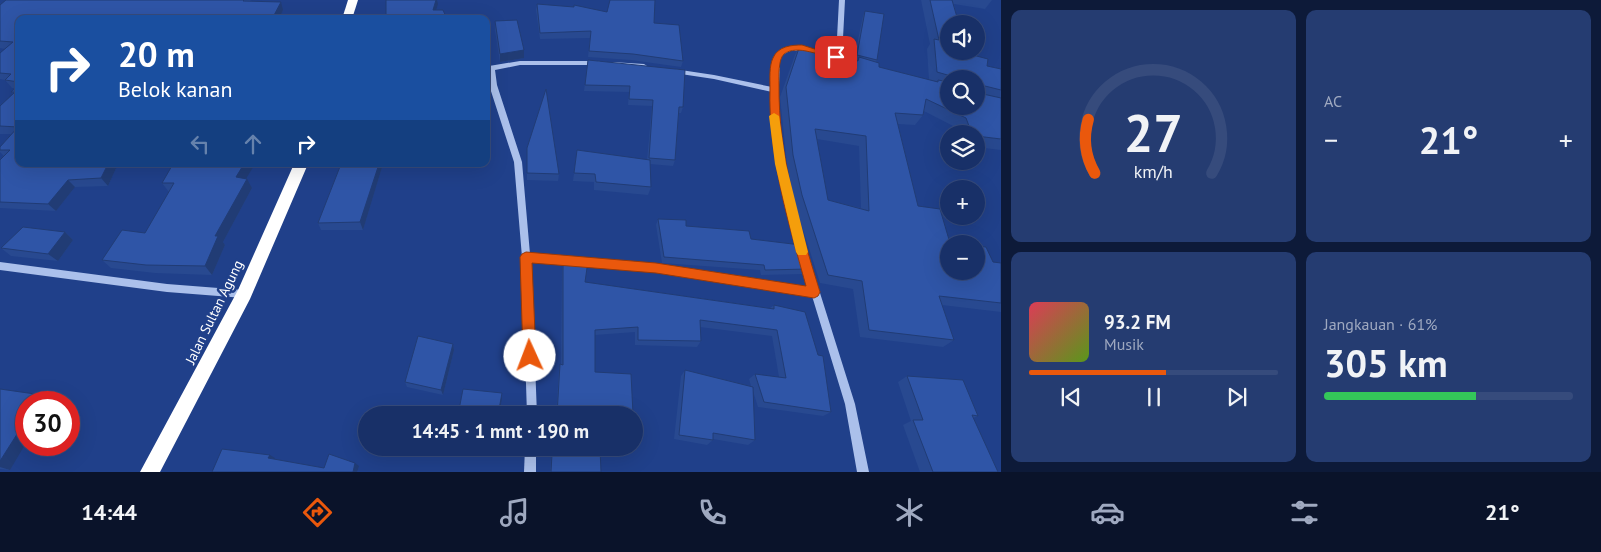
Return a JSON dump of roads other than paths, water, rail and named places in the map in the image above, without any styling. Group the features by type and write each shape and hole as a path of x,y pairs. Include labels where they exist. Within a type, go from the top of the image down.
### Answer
{"highway":[{"path":"348,15 353,0"},
{"name":"Jalan Sultan Agung","path":"150,472 244,294 300,167"}],"street":[{"path":"842,0 840,38 831,56 802,48 791,48 782,51 777,58 774,112 780,164 793,220 850,404 863,472"},
{"path":"490,68 542,62 628,64 657,68"},
{"path":"666,70 714,77 774,90"},
{"path":"490,75 518,162 526,257 532,406"},
{"path":"526,257 656,268 814,292"},
{"path":"0,266 167,288 244,294"},
{"path":"530,472 531,456"}]}
